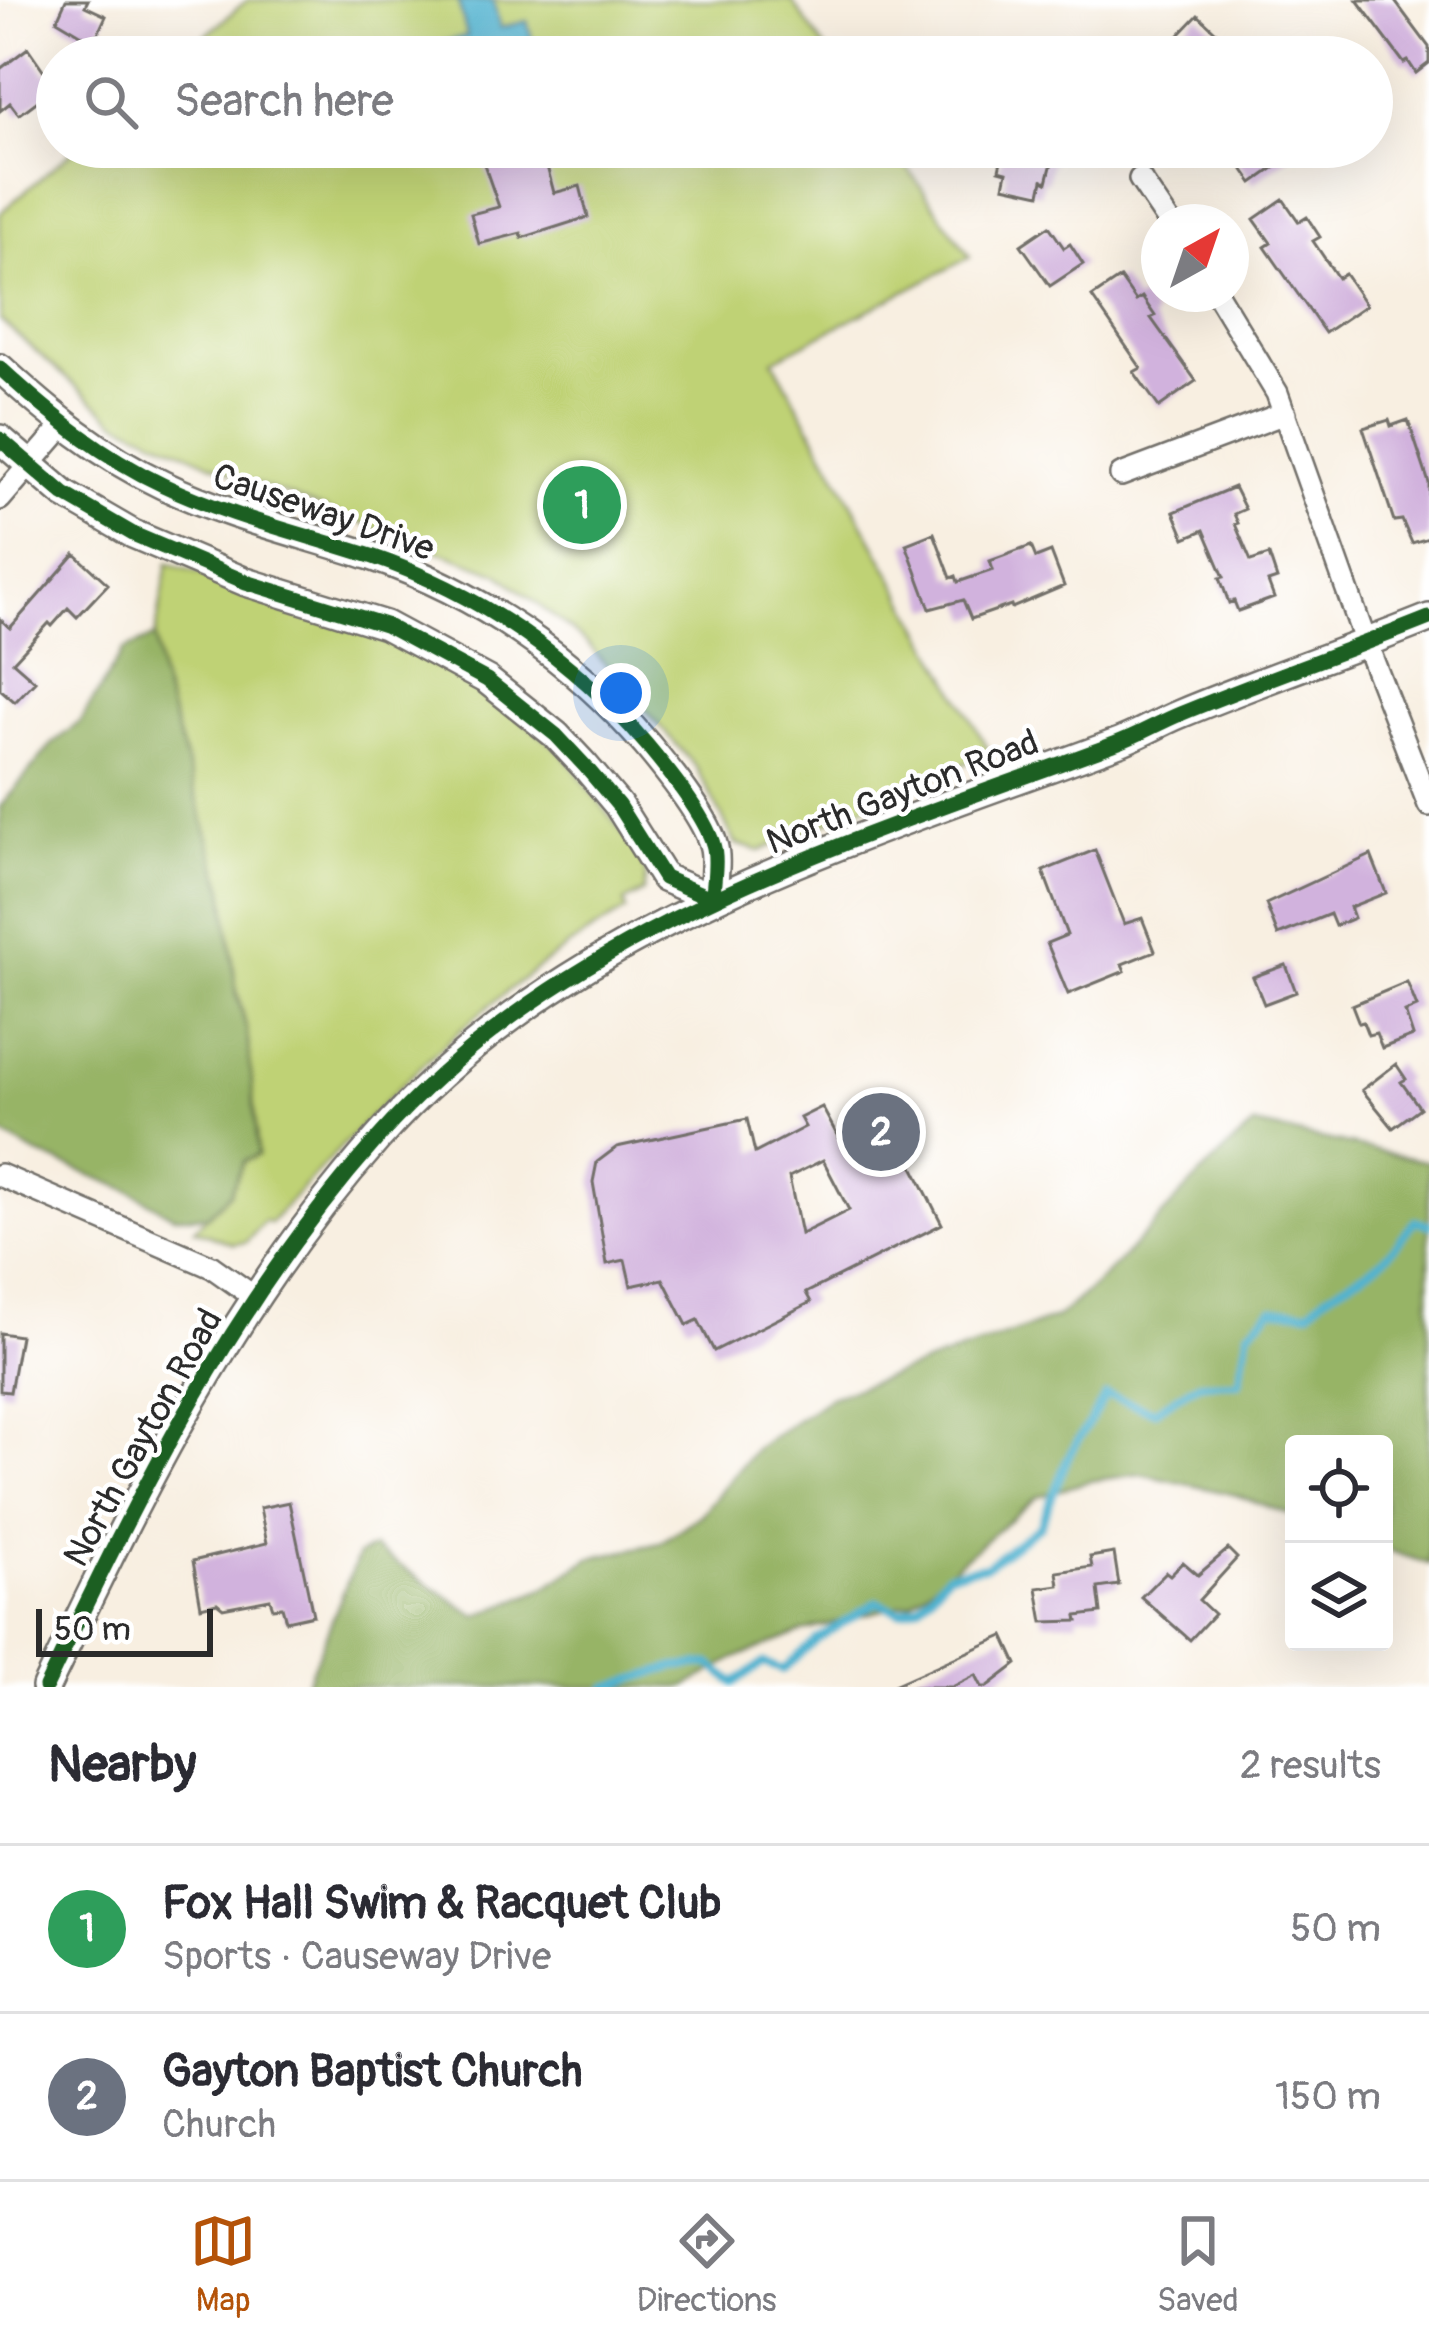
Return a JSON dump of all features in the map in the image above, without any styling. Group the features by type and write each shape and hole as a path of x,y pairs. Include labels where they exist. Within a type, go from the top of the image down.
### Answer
{"street":[{"path":"1140,179 1157,204"},
{"path":"1229,312 1285,413 1429,805"},
{"name":"Causeway Drive","path":"0,368 64,424 163,485 265,526 427,578 528,635 624,718 669,774 713,845 713,899"},
{"path":"1121,475 1285,413"},
{"path":"0,499 64,424"},
{"path":"0,440 64,494 133,534 246,582 385,626 487,680 556,735 585,766 618,805 664,878 713,899"},
{"name":"North Gayton Road","path":"46,1687 172,1430 253,1296 377,1138 427,1088 527,1004 777,868 1120,742 1429,618"},
{"path":"0,1175 212,1267 253,1296"}],"green space":[{"path":"247,0 791,0 816,36 205,36"},
{"path":"52,168 908,168 970,257 773,360 990,753 760,851 736,844 696,767 587,643 498,573 249,481 115,420 0,320 0,213"},
{"path":"168,563 380,631 474,681 562,752 640,856 646,876 643,892 624,903 626,911 574,942 480,1014 393,1094 270,1223 265,1221 246,1242 234,1244 194,1229 230,1193 244,1161 258,1155 247,1031 160,676 155,637"},
{"path":"155,637 160,676 224,889 237,996 247,1031 258,1155 244,1161 230,1193 207,1216 173,1216 129,1190 35,1153 0,1133 0,807 53,743 80,722 124,650"},
{"path":"1255,1125 1429,1162 1429,1564 1393,1552 1393,1435 1285,1435 1285,1513 1236,1495 1141,1474 1089,1481 1037,1497 912,1602 804,1631 735,1658 685,1687 305,1687 358,1555 373,1548 477,1616 545,1588 590,1558 660,1543 701,1515 756,1448 830,1397 1056,1318 1108,1272"}],"water":[{"path":"493,0 500,28 527,21 531,36 467,36 458,1"}],"building":[{"path":"66,0 88,0 85,6 106,16 97,36 84,36 57,20"},
{"path":"1357,0 1394,0 1429,47 1429,63 1416,73 1393,48 1393,36 1384,36"},
{"path":"1198,15 1220,36 1178,36"},
{"path":"28,48 36,60 36,102 19,115 10,103 0,111 0,69"},
{"path":"485,168 547,168 554,193 580,186 588,217 522,238 521,233 479,244 471,214 499,207"},
{"path":"1051,168 1040,194 1004,186 1007,172 999,170"},
{"path":"1243,168 1274,168 1253,183"},
{"path":"1283,199 1299,222 1307,217 1320,237 1313,241 1338,278 1345,274 1366,305 1325,333 1265,247 1271,243 1254,219"},
{"path":"1049,226 1064,248 1070,244 1083,264 1050,286 1021,245"},
{"path":"1120,278 1136,301 1141,298 1141,312 1152,312 1151,318 1196,381 1159,407 1134,372 1141,368 1092,297"},
{"path":"1389,420 1391,426 1408,420 1429,483 1429,538 1412,543 1402,520 1394,521 1363,428"},
{"path":"1234,487 1245,509 1234,514 1235,524 1251,561 1269,555 1277,579 1268,582 1274,598 1238,611 1234,601 1229,603 1220,578 1224,577 1204,530 1185,538 1174,512"},
{"path":"934,533 951,578 956,576 958,582 993,570 990,561 1031,546 1036,558 1051,552 1064,586 971,619 963,600 930,609 906,544"},
{"path":"75,554 108,584 77,617 68,608 52,626 49,623 13,662 35,681 15,702 0,689 0,619 10,628"},
{"path":"1095,850 1124,924 1142,918 1155,951 1122,964 1125,971 1068,994 1047,943 1067,935 1043,871"},
{"path":"1371,855 1386,893 1350,907 1354,918 1335,926 1330,914 1278,935 1266,904"},
{"path":"1286,965 1296,992 1264,1004 1253,977"},
{"path":"1407,982 1417,1007 1405,1012 1413,1036 1382,1048 1376,1033 1368,1035 1363,1022 1359,1023 1352,1005"},
{"path":"1396,1064 1406,1079 1401,1082 1420,1108 1393,1128 1362,1090"},
{"path":"822,1107 843,1146 890,1121 942,1224 806,1293 811,1302 714,1351 698,1320 687,1325 663,1279 631,1286 625,1260 607,1264 593,1182 597,1162 617,1147 747,1119 755,1153 805,1127 800,1118","holes":["823,1160 849,1210 801,1234 789,1177"]},
{"path":"0,1333 20,1336 10,1392 0,1391"},
{"path":"289,1502 313,1615 286,1621 282,1607 273,1608 270,1599 201,1607 193,1561 267,1543 260,1508"},
{"path":"1228,1549 1237,1558 1199,1600 1214,1614 1190,1640 1141,1597 1183,1562 1198,1575"},
{"path":"1114,1553 1119,1585 1098,1588 1101,1613 1077,1616 1078,1621 1043,1622 1037,1588 1059,1585 1057,1572 1092,1567 1090,1557"},
{"path":"1004,1636 1017,1664 987,1687 982,1687 976,1675 952,1687 889,1687"}],"waterway":[{"path":"607,1687 675,1667 711,1664 734,1683 764,1663 783,1670 817,1639 877,1602 900,1612 920,1605 948,1573 986,1566 1040,1526 1069,1455 1106,1395 1154,1411 1199,1383 1239,1382 1249,1331 1272,1309 1310,1311 1326,1295 1383,1259 1415,1220 1429,1225"}],"cycle path":[{"path":"0,368 77,433 140,474 214,506 411,571 486,609 556,657 618,713 693,806 714,850 713,899 664,878 618,805 585,766 556,735 487,680 385,625 246,582 133,534 64,494 0,439"},
{"path":"46,1687 154,1470 233,1333 324,1202 377,1139 453,1064 536,1000 625,945 719,897 1429,618"}],"place":[{"name":"Fox Hall Swim & Racquet Club","path":"582,505"},
{"name":"Gayton Baptist Church","path":"881,1132"}]}
